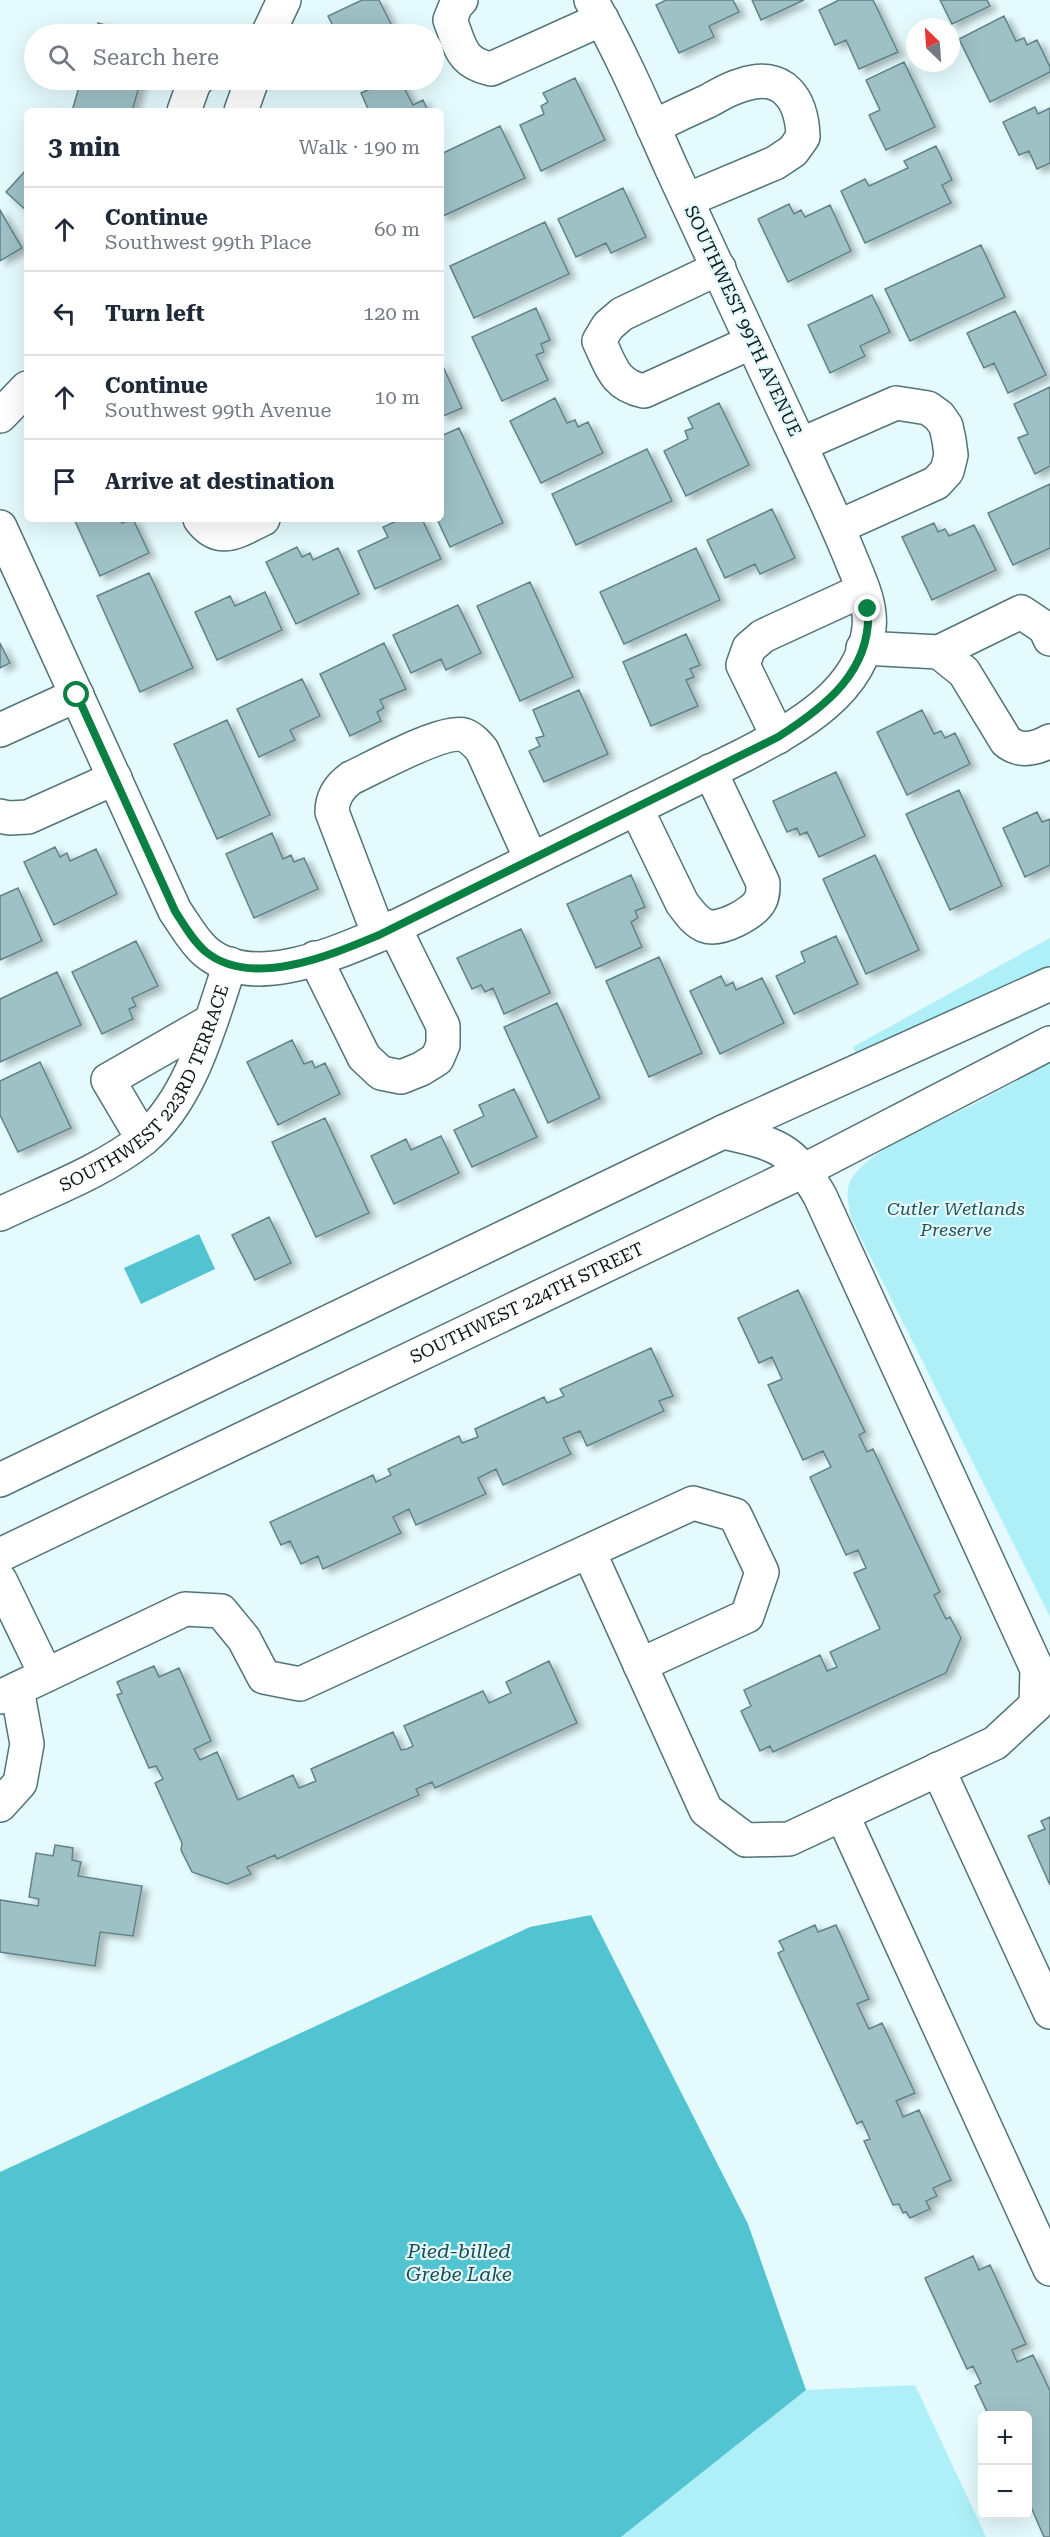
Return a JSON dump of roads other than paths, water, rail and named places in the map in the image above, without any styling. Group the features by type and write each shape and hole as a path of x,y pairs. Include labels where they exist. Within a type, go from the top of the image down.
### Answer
{"street":[{"path":"273,24 284,0"},
{"path":"461,0 456,5 450,20 465,57 477,66 491,69 597,9"},
{"name":"SOUTHWEST 99TH AVENUE","path":"597,9 838,527 863,590 868,609 869,628 863,648"},
{"path":"653,127 742,85 762,81 779,85 791,94 799,108 803,137 793,151 775,163 687,201"},
{"path":"185,108 192,90"},
{"path":"242,108 248,90"},
{"path":"719,268 622,314 608,326 599,341 615,375 628,388 644,391 753,342"},
{"path":"800,445 896,403 928,408 939,416 946,426 951,455 947,471 936,483 838,527"},
{"path":"203,522 212,532 227,535 256,522"},
{"path":"0,527 175,911 194,940 207,953 230,964"},
{"path":"778,737 743,665 749,648 763,636 863,590"},
{"path":"863,648 939,652 1021,612 1045,628 1050,639"},
{"name":"SOUTHWEST 223RD TERRACE","path":"0,1214 86,1172 143,1139 163,1119 178,1096 210,1022 230,964 257,970 315,958 386,931 636,808 778,737 825,705 857,664 863,648"},
{"path":"939,652 964,672 1006,741 1012,747 1030,749 1050,741"},
{"path":"0,730 77,695"},
{"path":"315,958 364,1057 381,1073 401,1077 437,1059 443,1046 442,1026 386,931 332,812 336,795 342,785 351,778 447,735 464,735 475,741 483,750 531,859"},
{"path":"636,808 682,903 692,917 708,927 718,927 753,910 760,901 763,883 710,771"},
{"path":"0,816 28,817 115,778"},
{"path":"0,1480 723,1132 1050,984"},
{"path":"143,1139 108,1080 210,1022"},
{"name":"SOUTHWEST 224TH STREET","path":"0,1555 805,1170 1050,1043"},
{"path":"589,1552 706,1810 746,1840 789,1839 995,1743 1036,1705 1037,1669 820,1196 805,1170 791,1155 772,1144 723,1132"},
{"path":"21,1687 185,1609 221,1611 244,1639 264,1677 300,1684 693,1503 735,1515 762,1572 747,1616 640,1665"},
{"path":"0,1580 21,1687 27,1744 20,1783 0,1805"},
{"path":"938,1769 1050,2012"},
{"path":"842,1814 1050,2269"}],"water":[{"path":"199,1234 215,1269 141,1304 124,1268"},
{"name":"Pied-billed Grebe Lake","path":"591,1915 748,2224 806,2390 621,2537 0,2537 0,2172 530,1927"}],"park label":[{"name":"Cutler Wetlands Preserve","path":"956,1219"}]}
